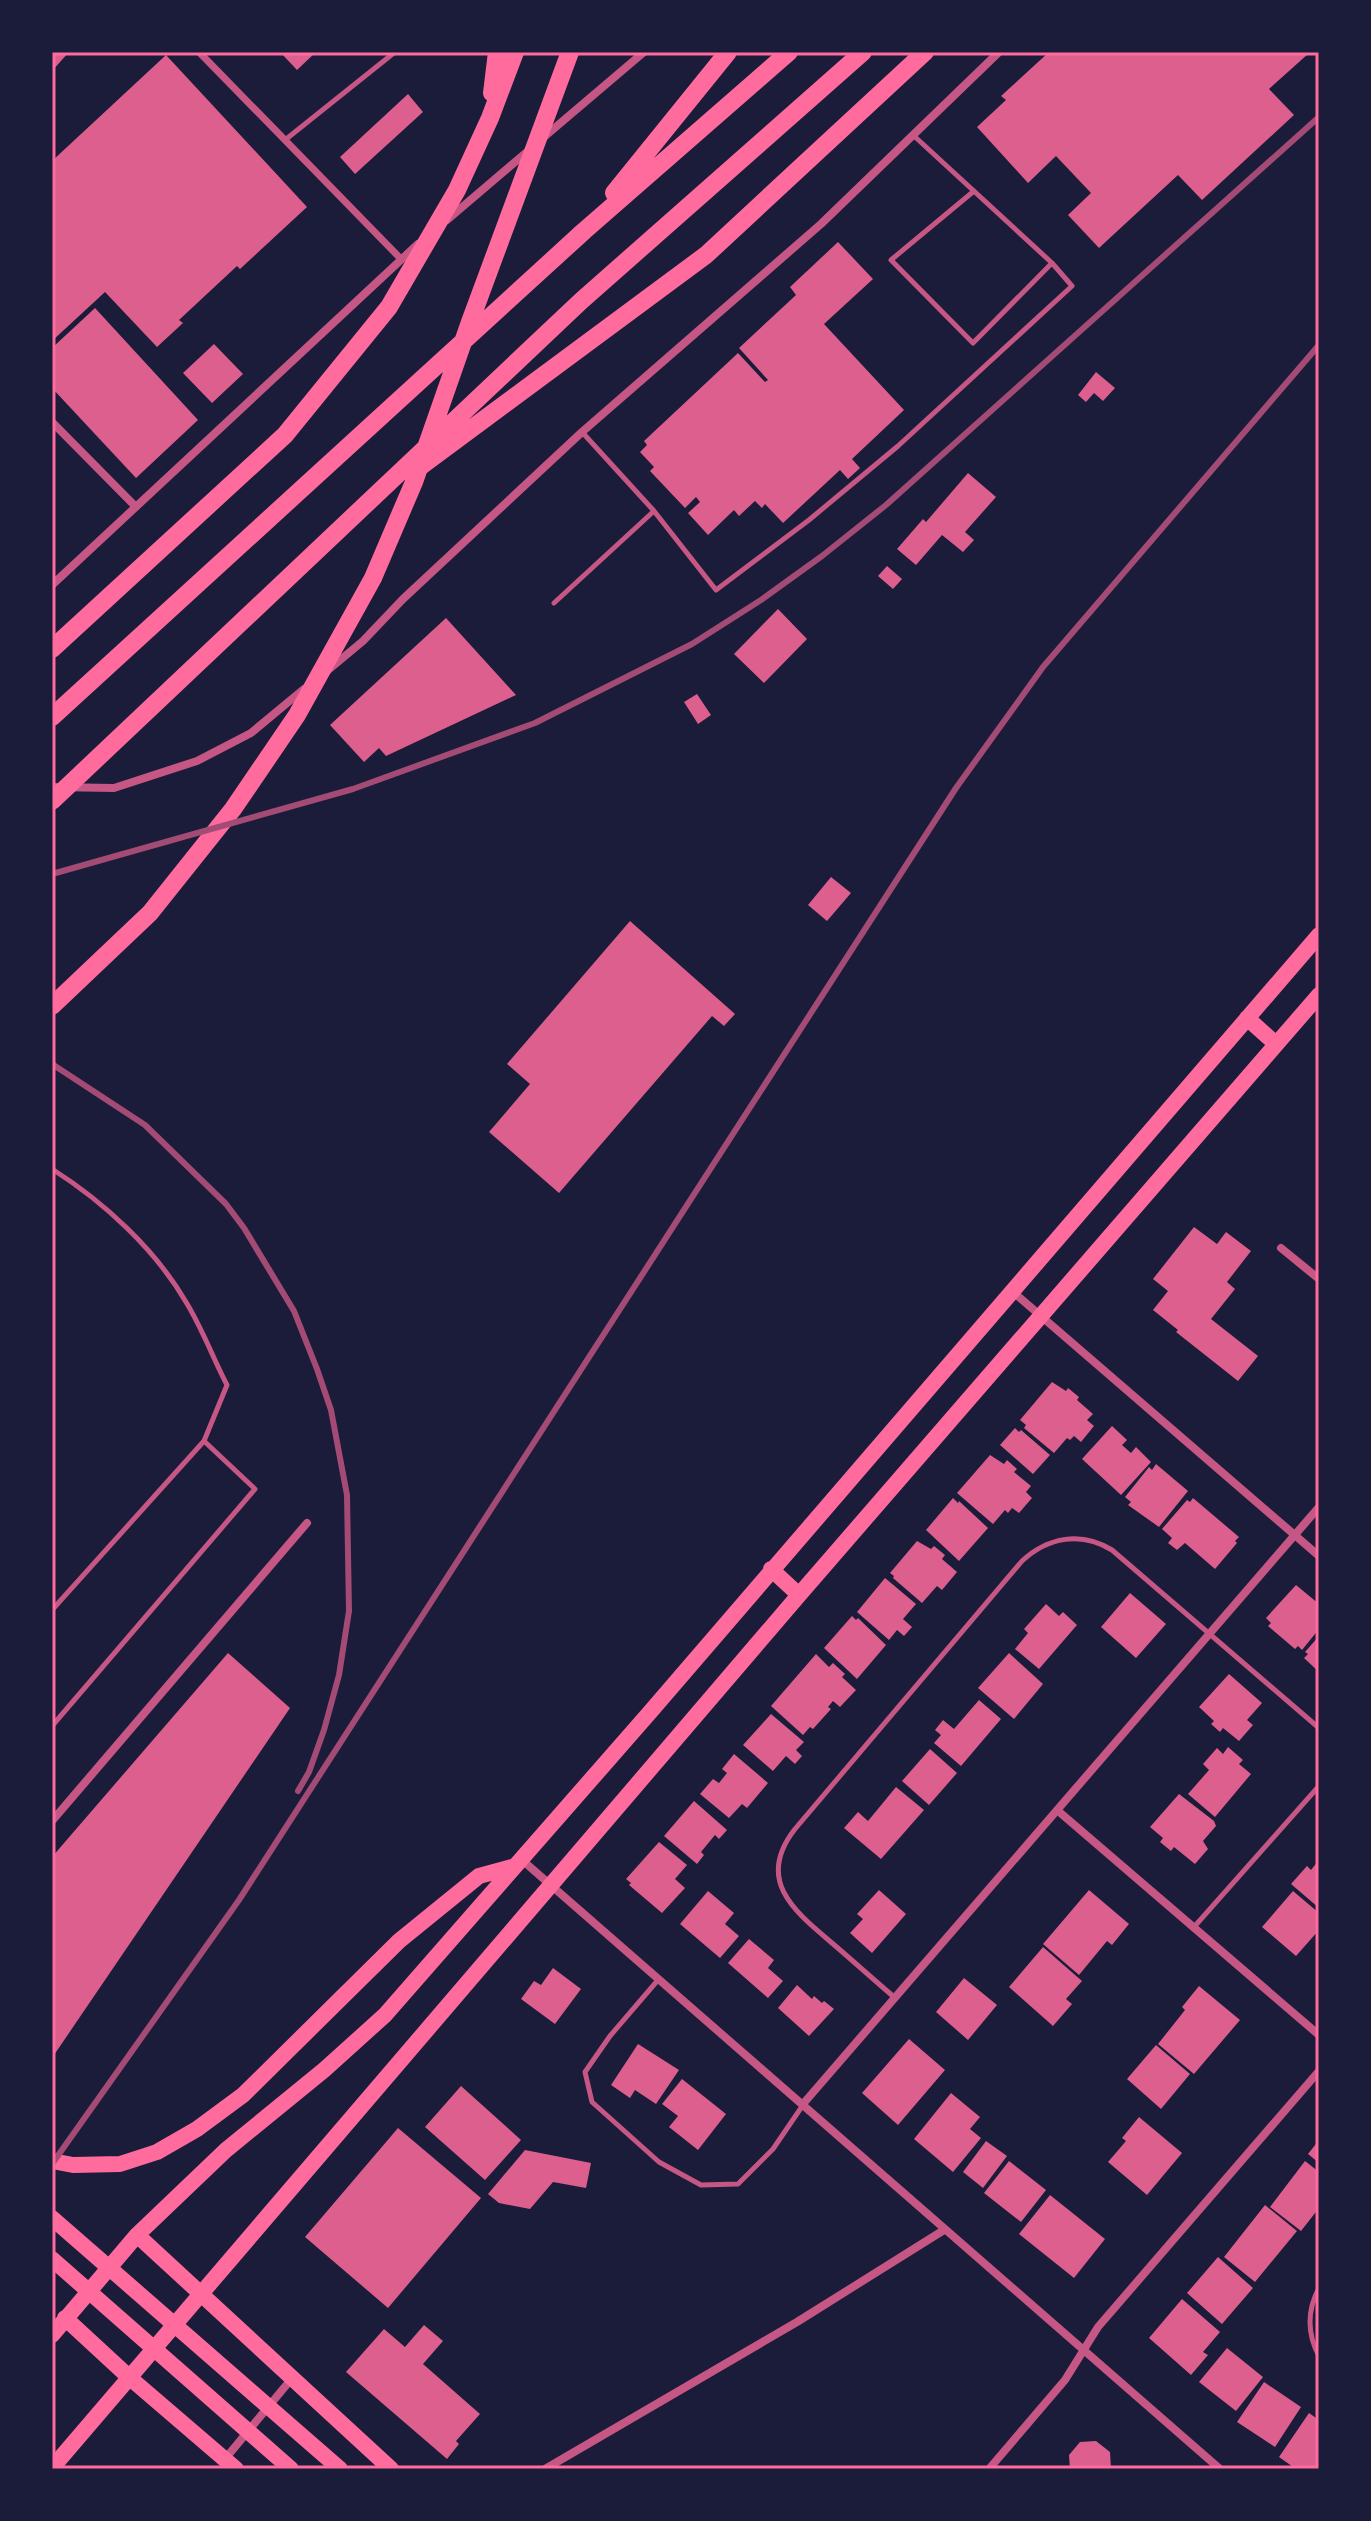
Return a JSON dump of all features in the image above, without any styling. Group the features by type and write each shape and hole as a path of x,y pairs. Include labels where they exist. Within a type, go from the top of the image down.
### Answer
{"highway":[{"path":"490,118 497,52"},
{"path":"52,649 285,435 389,307 457,190 490,118 515,52"},
{"path":"52,1006 150,913 233,809 297,715 373,578 414,482 570,52"},
{"path":"584,231 728,52"},
{"path":"52,717 584,231 789,52"},
{"path":"52,801 581,301 863,52"},
{"path":"357,513 706,255 925,52"}],"main road":[{"path":"52,2335 137,2235 226,2150 314,2079 385,2015 1319,935"},
{"path":"58,2466 799,1595 1319,995"},
{"path":"1247,1018 1276,1044"},
{"path":"771,1569 799,1595"},
{"path":"52,2161 73,2165 120,2164 157,2152 197,2129 243,2095 399,1941 479,1876 517,1863"},
{"path":"52,2218 340,2469"},
{"path":"137,2235 391,2469"},
{"path":"52,2259 291,2469"},
{"path":"65,2318 226,2466"}],"street":[{"path":"199,52 401,259"},
{"path":"52,585 401,259 644,52"},
{"path":"52,787 114,788 146,780 197,761 251,733 363,641 403,599 582,432 821,224 999,52"},
{"path":"52,422 136,507"},
{"path":"1281,1248 1319,1279"},
{"path":"1011,1291 1319,1556"},
{"path":"803,2104 1319,1507"},
{"path":"52,1821 307,1523"},
{"path":"1057,1810 1319,2035"},
{"path":"517,1863 552,1887 1220,2469"},
{"path":"989,2469 1065,2380 1098,2327 1319,2071"},
{"path":"545,2469 797,2322 944,2230"},
{"path":"226,2466 293,2377"}],"lane":[{"path":"285,140 395,52"},
{"path":"582,432 654,511 716,590 809,520 898,446 1072,286 1052,263 913,135"},
{"path":"974,191 891,260 973,343 1052,263"},
{"path":"554,603 654,511"},
{"path":"52,1169 115,1218 163,1267 187,1304 227,1385 204,1441 52,1610"},
{"path":"52,1726 255,1489 204,1441"},
{"path":"895,1998 792,1907 781,1883 782,1851 792,1833 1022,1561 1040,1547 1062,1539 1080,1539 1102,1544 1112,1550 1319,1728"},
{"path":"1194,1928 1319,1786"},
{"path":"658,1979 610,2036 585,2072 592,2102 659,2162 701,2185 738,2184 773,2149 803,2104"},
{"path":"1319,2288 1310,2323 1319,2356"}],"building":[{"path":"52,52 69,52 52,71"},
{"path":"280,52 316,52 297,70"},
{"path":"1049,52 1308,54 1269,89 1294,115 1202,200 1178,175 1099,248 1068,215 1091,193 1056,156 1028,183 977,127 1006,100 1001,96"},
{"path":"166,55 307,207 179,320 183,323 157,347 105,292 52,341 52,161"},
{"path":"408,94 423,112 355,174 340,157"},
{"path":"838,242 873,279 824,324 904,410 852,459 860,468 848,479 840,470 783,523 765,504 762,508 755,501 739,516 734,510 708,535 688,513 700,502 696,497 685,508 650,471 654,467 640,452 647,445 644,441 738,353 765,382 768,380 739,348 796,295 790,287"},
{"path":"95,308 198,420 136,478 52,388 52,348"},
{"path":"214,344 243,374 212,403 183,373"},
{"path":"1096,372 1115,388 1103,401 1094,393 1086,402 1078,395"},
{"path":"968,473 996,497 965,532 974,540 963,552 942,535 916,565 897,549 923,519 926,522"},
{"path":"887,566 902,579 893,589 878,576"},
{"path":"778,609 807,639 764,683 734,654"},
{"path":"446,618 516,695 386,756 379,748 364,762 330,725"},
{"path":"697,694 711,715 698,724 684,702"},
{"path":"831,877 851,893 827,921 808,905"},
{"path":"630,921 735,1014 724,1026 712,1016 559,1193 489,1132 530,1084 507,1064"},
{"path":"1194,1227 1217,1244 1226,1232 1251,1251 1227,1282 1235,1289 1211,1319 1258,1356 1238,1381 1153,1310 1168,1291 1153,1279"},
{"path":"1052,1382 1066,1391 1068,1388 1079,1397 1077,1400 1093,1414 1087,1420 1094,1426 1081,1442 1074,1436 1070,1440 1067,1438 1054,1453 1024,1428 1026,1425 1020,1420"},
{"path":"1112,1426 1127,1440 1122,1445 1131,1453 1136,1447 1151,1462 1121,1495 1082,1459"},
{"path":"1015,1428 1050,1455 1033,1474 1000,1445"},
{"path":"990,1455 1004,1464 1007,1460 1017,1469 1014,1472 1031,1486 1026,1492 1032,1498 1019,1513 1012,1508 1008,1513 1005,1510 993,1524 957,1493"},
{"path":"1156,1464 1188,1491 1159,1527 1128,1505 1131,1502 1125,1497 1149,1467 1152,1470"},
{"path":"953,1498 988,1528 959,1561 926,1530"},
{"path":"1193,1498 1239,1537 1215,1569 1185,1543 1177,1550 1168,1543 1172,1538 1162,1529 1187,1500 1190,1502"},
{"path":"917,1541 931,1549 934,1546 945,1555 942,1559 957,1572 942,1590 937,1586 922,1603 890,1573"},
{"path":"885,1578 916,1604 903,1619 912,1627 904,1636 897,1630 889,1640 857,1612"},
{"path":"1296,1585 1319,1604 1319,1629 1302,1650 1298,1646 1295,1649 1268,1626 1271,1623 1266,1618"},
{"path":"1130,1593 1166,1624 1136,1658 1101,1627"},
{"path":"1046,1604 1059,1616 1063,1612 1077,1625 1039,1669 1015,1649 1028,1633 1024,1629"},
{"path":"852,1616 886,1645 857,1679 824,1648"},
{"path":"1319,1636 1319,1672 1304,1658 1308,1654 1305,1652"},
{"path":"228,1653 290,1708 52,2058 52,1857"},
{"path":"1009,1653 1043,1684 1014,1719 978,1688"},
{"path":"816,1654 829,1667 833,1663 856,1690 840,1707 833,1701 828,1707 831,1709 813,1729 810,1727 803,1735 771,1706"},
{"path":"1229,1674 1262,1703 1247,1720 1253,1725 1239,1741 1223,1728 1220,1732 1211,1724 1214,1721 1199,1707"},
{"path":"979,1700 1001,1719 961,1766 934,1743 941,1735 935,1730 943,1720 954,1729"},
{"path":"771,1714 804,1742 796,1750 802,1756 795,1764 786,1756 773,1771 743,1745"},
{"path":"1228,1747 1243,1760 1239,1764 1251,1774 1215,1817 1188,1794 1209,1770 1203,1764 1217,1748 1223,1754"},
{"path":"930,1749 957,1773 929,1805 902,1781"},
{"path":"734,1754 768,1783 747,1808 742,1804 729,1818 700,1794 713,1779 719,1783 727,1773 722,1769"},
{"path":"896,1787 924,1810 881,1859 844,1828 858,1812 868,1821"},
{"path":"1179,1794 1214,1821 1216,1826 1203,1841 1208,1849 1195,1864 1174,1847 1171,1851 1160,1842 1163,1838 1150,1827"},
{"path":"694,1801 727,1830 719,1839 715,1835 701,1852 704,1855 697,1864 664,1836"},
{"path":"659,1842 687,1865 675,1879 685,1888 662,1913 626,1879"},
{"path":"1319,1860 1319,1908 1291,1884 1307,1866 1311,1870"},
{"path":"879,1890 906,1914 872,1953 850,1933 863,1919 857,1914"},
{"path":"1089,1890 1129,1924 1112,1945 1107,1941 1079,1975 1043,1944"},
{"path":"708,1891 734,1913 725,1924 739,1936 720,1958 680,1924"},
{"path":"1293,1891 1319,1913 1319,1930 1296,1956 1262,1927"},
{"path":"749,1939 774,1960 768,1968 783,1981 768,1998 728,1963"},
{"path":"1043,1947 1082,1981 1066,1999 1072,2004 1053,2026 1009,1987"},
{"path":"553,1968 581,1989 555,2024 521,1999 534,1981 541,1985"},
{"path":"964,1978 997,2005 968,2040 936,2012"},
{"path":"797,1985 812,1999 814,1996 834,2009 809,2036 778,2008"},
{"path":"1199,1986 1240,2020 1194,2074 1158,2044 1185,2010 1182,2007"},
{"path":"909,2039 945,2070 898,2125 862,2093"},
{"path":"638,2044 679,2070 656,2104 635,2090 630,2098 611,2085"},
{"path":"1156,2045 1190,2074 1161,2109 1127,2079"},
{"path":"682,2079 726,2114 698,2150 669,2127 678,2116 662,2104"},
{"path":"461,2086 521,2140 485,2180 425,2127"},
{"path":"951,2093 980,2117 970,2129 981,2138 953,2172 914,2139"},
{"path":"1139,2117 1182,2153 1147,2195 1108,2162 1126,2141 1122,2138"},
{"path":"398,2128 481,2198 388,2308 305,2237"},
{"path":"1319,2140 1319,2163 1308,2154"},
{"path":"986,2141 1007,2156 983,2188 963,2172"},
{"path":"525,2150 591,2163 586,2188 553,2182 530,2209 499,2203 488,2194"},
{"path":"1009,2161 1046,2190 1021,2222 984,2193"},
{"path":"1305,2161 1319,2172 1319,2208 1301,2231 1270,2207"},
{"path":"1050,2195 1105,2239 1074,2278 1019,2234"},
{"path":"1265,2205 1297,2231 1255,2282 1224,2257"},
{"path":"1218,2257 1253,2288 1222,2324 1187,2293"},
{"path":"1182,2299 1220,2332 1203,2352 1208,2355 1191,2375 1149,2338"},
{"path":"424,2325 443,2341 423,2364 480,2414 456,2441 459,2444 447,2459 346,2372 384,2329 405,2347"},
{"path":"1227,2348 1263,2377 1236,2411 1199,2382"},
{"path":"1264,2382 1301,2407 1275,2447 1237,2422"},
{"path":"1309,2413 1319,2420 1319,2469 1296,2469 1279,2457"},
{"path":"1096,2441 1110,2452 1111,2469 1070,2469 1069,2455 1080,2442"}],"railway":[{"path":"52,874 353,789 535,723 692,644 761,600 886,505 1319,117"},
{"path":"52,2164 239,1900 956,788 1043,667 1319,345"},
{"path":"52,1064 145,1125 226,1204 294,1311 331,1410 347,1495 349,1611 339,1675 324,1730 309,1772 298,1791"}]}
